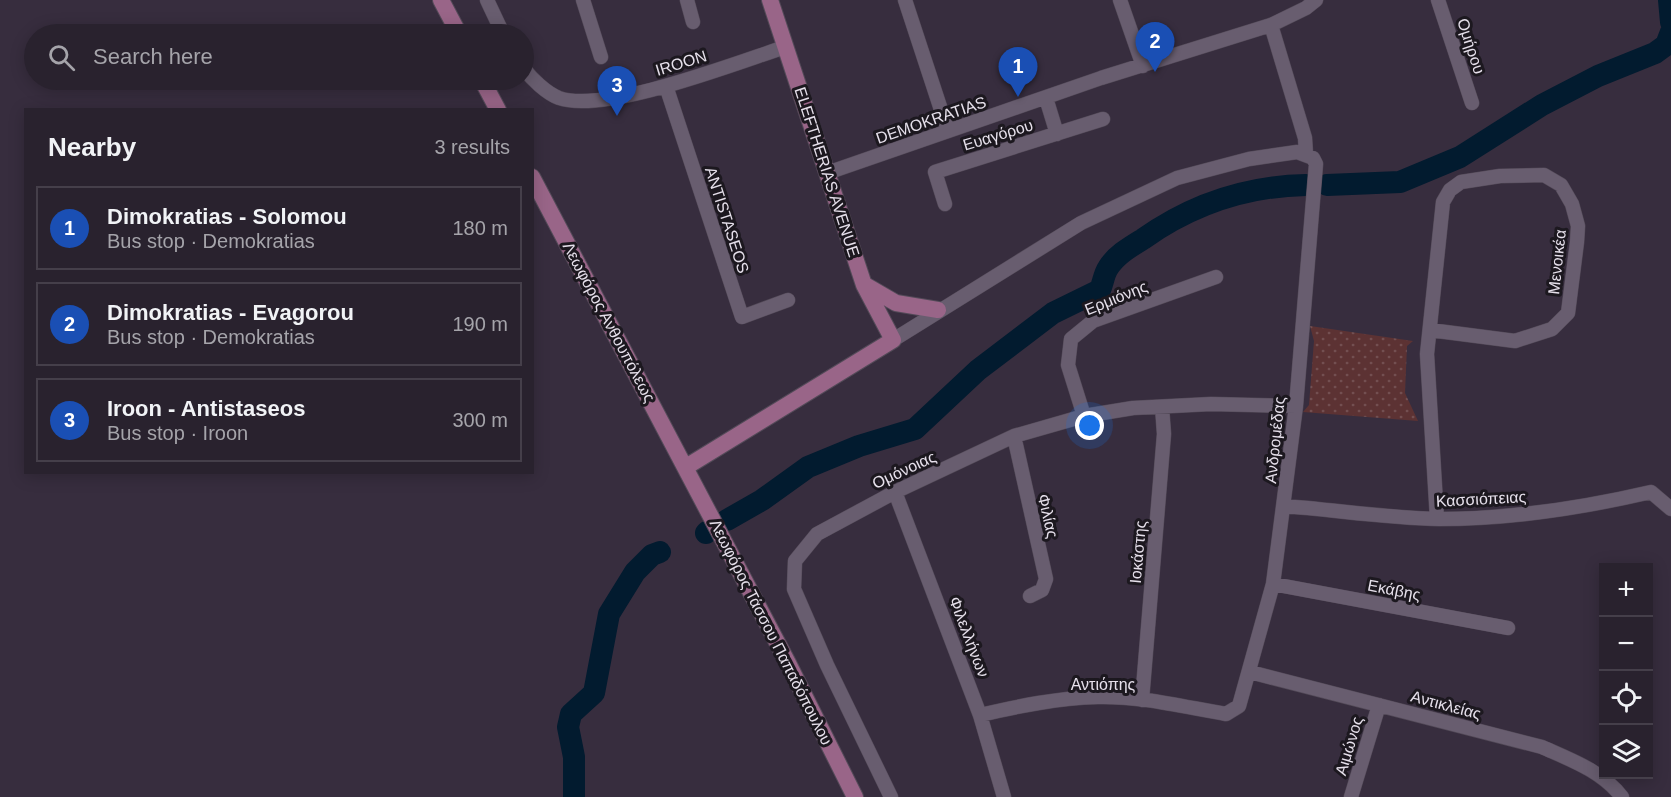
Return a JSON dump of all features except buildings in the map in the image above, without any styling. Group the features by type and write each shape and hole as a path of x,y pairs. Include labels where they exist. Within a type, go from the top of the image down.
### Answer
{"main road":[{"path":"441,0 454,24"},
{"name":"ELEFTHERIAS AVENUE","path":"770,0 864,285 893,340"},
{"path":"487,90 497,108"},
{"name":"Λεωφόρος Ανθουπόλεως","path":"534,181 686,467"},
{"path":"864,285 897,303 938,310"},
{"path":"686,467 893,340"},
{"name":"Λεωφόρος Τάσσου Παπαδόπουλου","path":"686,467 855,797"}],"street":[{"path":"487,0 498,24"},
{"path":"583,0 601,57"},
{"path":"687,0 693,22"},
{"path":"905,0 948,131"},
{"path":"1120,0 1143,66"},
{"name":"Ομήρου","path":"1438,0 1472,103"},
{"name":"DEMOKRATIAS","path":"827,173 1046,98 1271,25 1308,3"},
{"name":"Ανδρομέδας","path":"1226,714 1239,706 1274,584 1296,406 1318,170 1309,156 1271,25"},
{"name":"IROON","path":"534,80 558,98 589,101 666,86 785,47"},
{"name":"ANTISTASEOS","path":"666,86 742,317 788,300"},
{"path":"1046,98 1057,134"},
{"name":"Ευαγόρου","path":"945,204 935,172 1103,119"},
{"path":"893,340 1081,223 1177,178 1249,159 1297,152 1309,156"},
{"name":"Μενοικέα","path":"1430,330 1515,341 1552,329 1568,313 1578,226 1572,204 1561,185 1544,175 1500,176 1461,182 1450,190 1443,202 1427,354 1437,519"},
{"name":"Ερμιόνης","path":"1084,416 1068,365 1071,339 1093,321 1216,277"},
{"name":"Ομόνοιας","path":"891,797 826,665 794,589 795,561 817,534 895,492 1014,436 1084,416 1211,404 1296,406"},
{"name":"Ιοκάστης","path":"1142,700 1164,434 1162,407"},
{"name":"Φιλίας","path":"1014,436 1046,579 1042,590 1030,596"},
{"name":"Φιλελλήνων","path":"895,492 980,714 1004,797"},
{"name":"Κασσιόπειας","path":"1284,506 1437,519 1497,517 1600,504 1652,492 1671,509"},
{"name":"Εκάβης","path":"1274,584 1508,628"},
{"name":"Αντικλείας","path":"1250,672 1542,747 1586,767 1615,788 1622,797"},
{"name":"Αντιόπης","path":"980,714 1034,703 1088,698 1142,700 1226,714"},
{"name":"Αιμώνος","path":"1351,797 1379,705"}],"shaded area":[{"path":"1310,326 1413,341 1407,346 1405,393 1418,421 1303,412 1309,405 1314,341"}],"waterway":[{"path":"1669,0 1671,22"},
{"path":"1327,185 1400,182 1460,157 1542,105 1598,76 1655,53 1666,45 1671,32"},
{"path":"727,520 762,500 808,467 859,446 915,429 978,370 1053,313 1100,290 1111,263 1128,248 1180,216 1241,194 1262,189 1306,185"},
{"path":"574,797 574,757 568,727 571,714 594,693 609,614 635,572 652,555 660,552"}],"place":[{"name":"Dimokratias - Evagorou","path":"1155,72"},
{"name":"Dimokratias - Solomou","path":"1018,97"},
{"name":"Iroon - Antistaseos","path":"617,116"}]}
